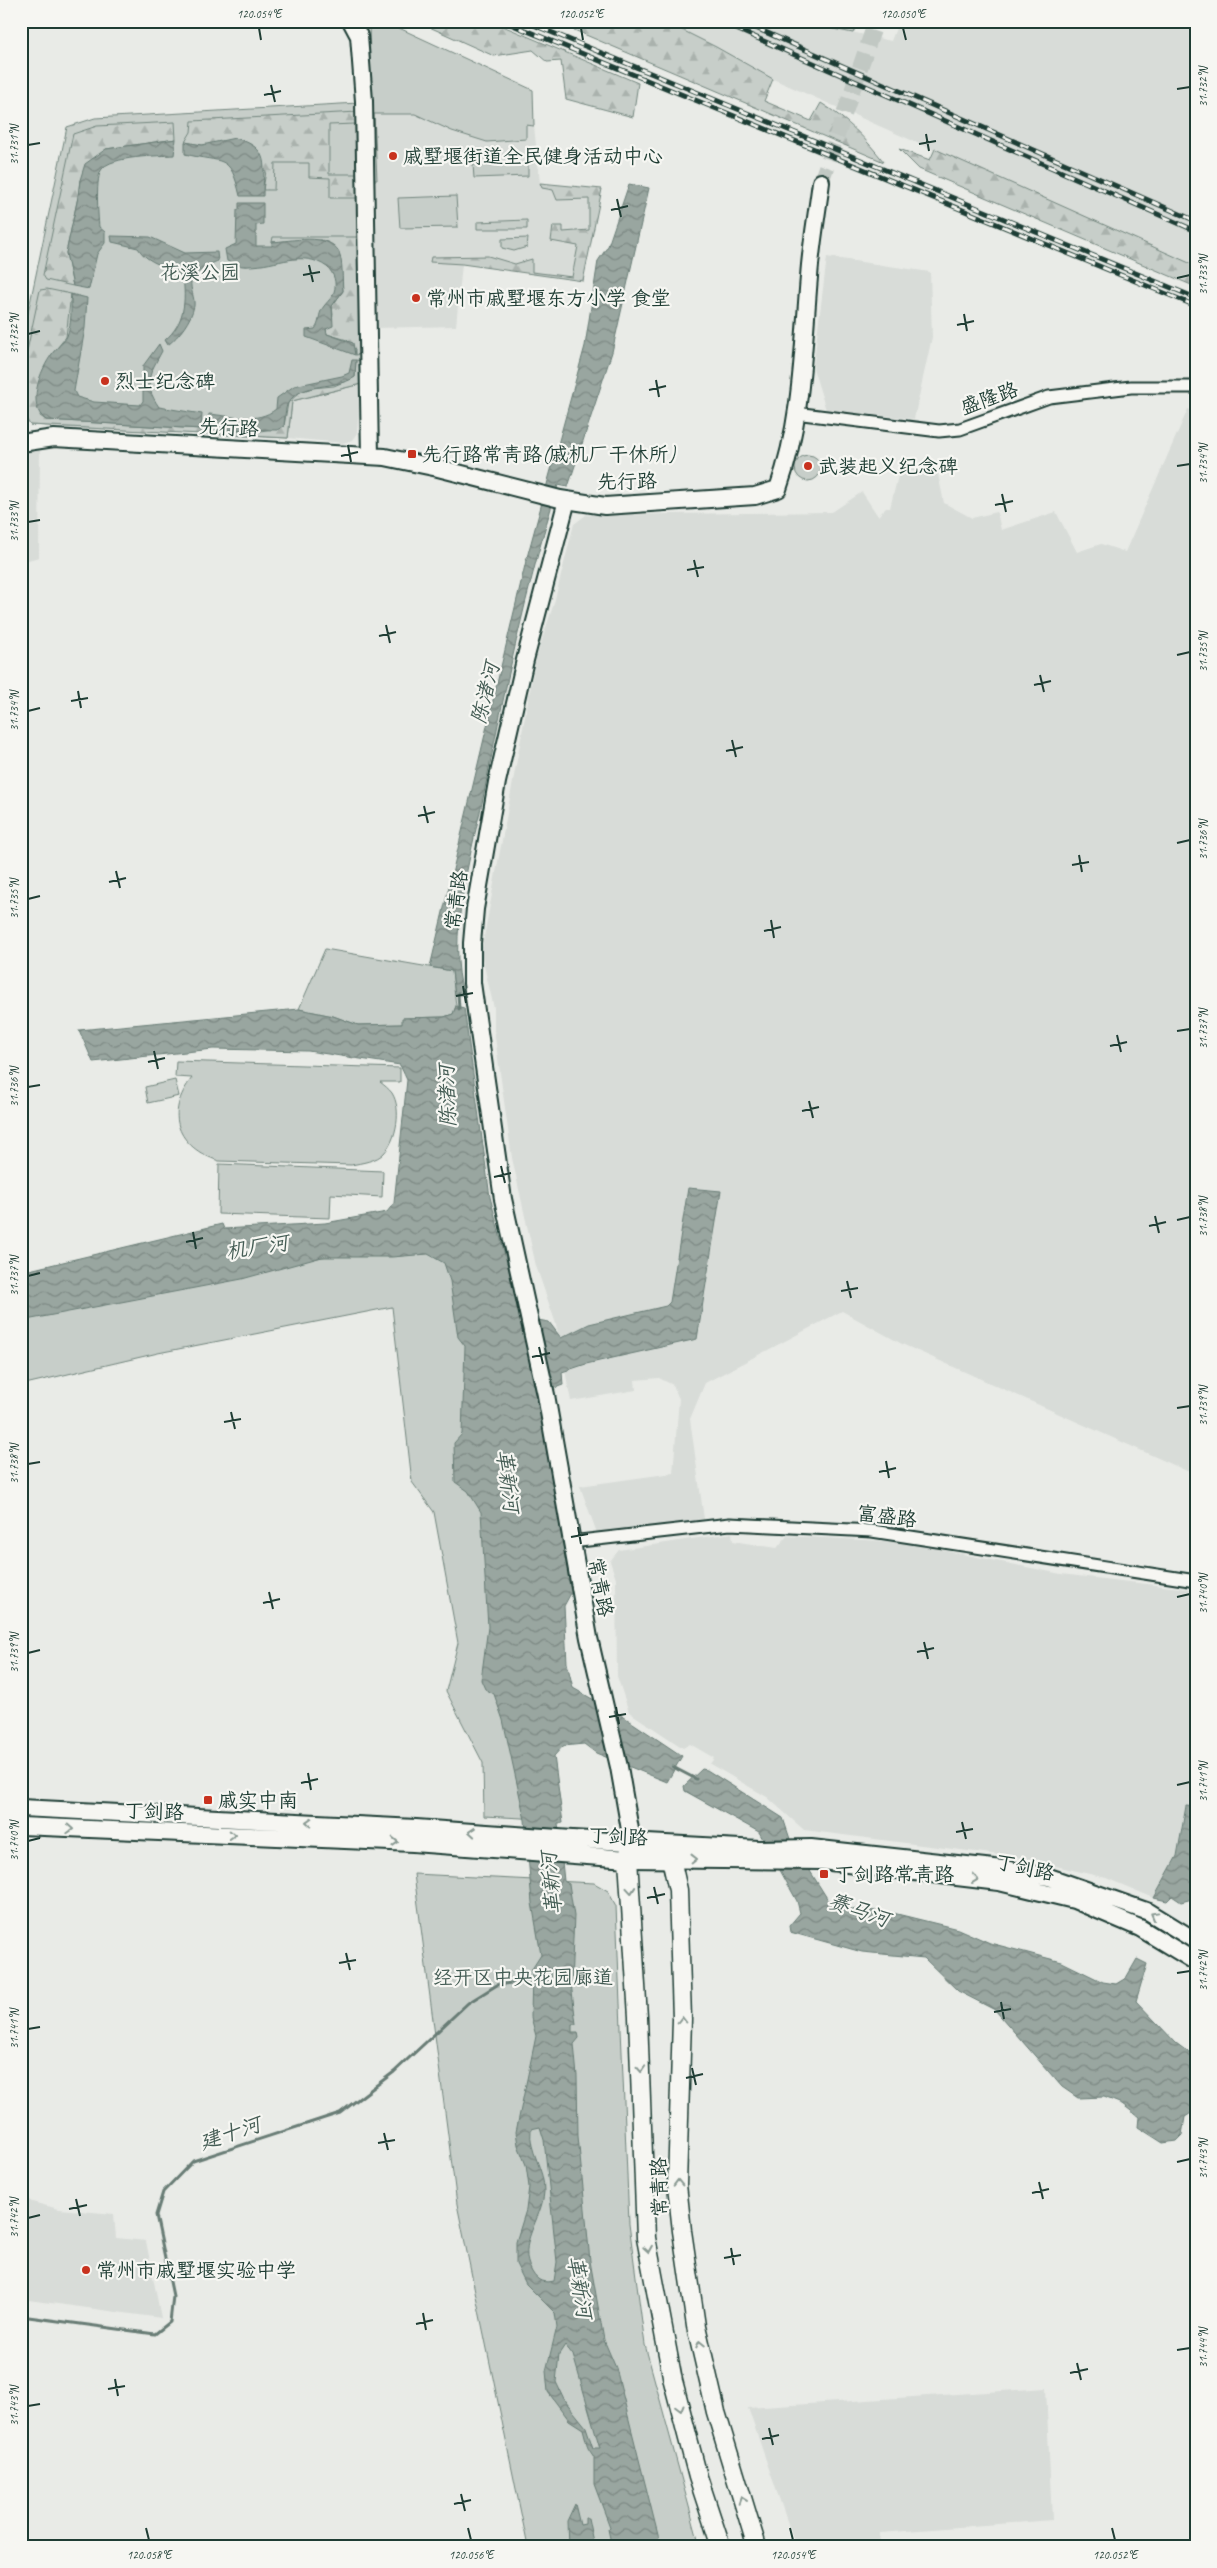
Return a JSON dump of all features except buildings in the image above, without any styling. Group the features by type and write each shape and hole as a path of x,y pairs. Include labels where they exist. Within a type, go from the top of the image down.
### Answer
{"main road":[{"name":"常青路","path":"632,1841 628,1859 638,2017 646,2238 672,2381 698,2477 721,2547"},
{"path":"632,1841 671,1859"},
{"name":"常青路","path":"671,1859 678,1890 682,2019 677,2184 682,2231 696,2326 716,2412 758,2547"}],"street":[{"path":"351,21 359,36 364,101 370,456"},
{"name":"先行路","path":"21,443 54,438 370,456 438,468 564,499 605,506 755,496 778,489 786,465 795,413 821,182"},
{"name":"盛隆路","path":"795,413 939,431 960,429 1049,397 1131,386 1196,387"},
{"name":"常青路","path":"564,499 497,782 475,909 472,943 472,983 480,1049 502,1189 546,1395 589,1638 619,1768 632,1841"},
{"name":"富盛路","path":"571,1542 730,1524 872,1531 1196,1581"},
{"name":"丁剑路","path":"21,1808 416,1828 521,1844"},
{"name":"丁剑路","path":"21,1826 413,1843 521,1844 574,1847 632,1841 762,1854 999,1882 1074,1900 1140,1928 1196,1962"},
{"name":"丁剑路","path":"574,1847 628,1859 671,1859 762,1854 811,1848 1003,1869 1049,1876 1149,1912 1196,1941"}],"shaded area":[{"path":"369,21 384,21 533,90 534,126 540,183 602,189 583,281 462,264 456,326 376,328"},
{"path":"664,21 804,21 891,41 899,21 1196,21 1196,266 773,79"},
{"path":"827,257 930,272 932,337 914,419 826,410 813,368"},
{"path":"361,384 357,433 352,440 343,443 288,438 292,401"},
{"path":"1188,409 1196,412 1196,1475 902,1344 842,1311 705,1383 690,1419 704,1519 597,1533 580,1486 673,1473 679,1399 673,1385 659,1378 635,1380 636,1390 571,1401 556,1324 536,1266 512,1158 494,1030 494,1008 481,953 536,658 554,603 574,524 586,515 832,512 862,492 878,516 886,508 890,508 901,464 937,469 944,503 972,518 997,512 1001,530 1056,512 1077,552 1101,544 1125,552"},
{"path":"40,446 39,557 21,562 21,456"},
{"path":"732,1533 733,1541 777,1548 787,1536 903,1542 1061,1574 1189,1589 1196,1592 1196,1807 1186,1806 1177,1856 1154,1898 1106,1878 1023,1858 804,1830 767,1797 710,1764 714,1758 690,1744 683,1748 629,1712 617,1676 616,1579 610,1561 619,1550"},
{"name":"常州市戚墅堰实验中学","path":"21,2195 32,2202 59,2209 114,2214 116,2238 146,2241 161,2318 21,2299"},
{"path":"1046,2388 1052,2520 880,2533 880,2547 796,2547 748,2408"}],"green space":[{"path":"369,21 384,21 533,90 534,126 526,125 526,139 487,142 452,131 415,114 374,114 377,180 373,180"},
{"path":"416,21 491,21 638,83 633,117 566,99 561,61 547,62 533,50 494,56"},
{"path":"553,21 664,21 773,79 764,101 811,121 821,103 856,130 884,162"},
{"path":"814,21 858,21 853,33 813,25"},
{"name":"花溪公园","path":"358,103 361,384 292,401 288,438 30,425 21,410 21,346 67,127 95,118"},
{"path":"358,112 359,162 356,162 355,124 329,125 329,174 360,174 360,198 330,198 330,178 309,177 309,163 275,163 274,190 263,190 266,171 202,145 185,142 191,132 192,121"},
{"path":"175,122 176,139 106,149 80,180 66,253 73,286 46,280 43,275 73,134 97,126"},
{"path":"899,149 930,160 935,149 1196,266 1196,287 919,169"},
{"path":"528,164 528,176 474,178 473,165"},
{"path":"540,183 602,189 583,281 462,264 430,262 431,257 488,256 515,264 532,259 532,272 572,277 578,246 551,241 553,226 563,226 563,232 589,230 589,199 557,200 553,190 542,188"},
{"path":"456,196 458,227 400,228 398,198"},
{"path":"527,220 527,229 477,229 477,222"},
{"path":"273,237 359,237 361,354 355,355 355,349 347,340 327,334 326,329 333,315 332,306 343,291 341,269 321,240 272,242"},
{"path":"528,238 527,247 514,251 502,248 502,239"},
{"path":"47,289 71,294 66,337 52,354 40,416 46,420 201,429 201,434 30,425 21,410 21,379 40,290"},
{"path":"356,360 361,361 361,384 292,401 288,438 208,434 208,429 261,431 284,426 288,403 300,392 312,388 334,386 355,377"},
{"path":"808,455 817,459 821,468 817,477 808,481 799,477 795,468 799,459"},
{"path":"325,949 452,971 456,1006 453,1014 444,1017 403,1018 403,1024 358,1025 333,1016 299,1009"},
{"path":"176,1061 400,1068 400,1082 380,1082 391,1092 395,1100 397,1124 395,1132 388,1147 381,1156 351,1165 219,1161 193,1147 179,1128 178,1104 183,1091 192,1078 175,1077"},
{"path":"175,1080 179,1096 148,1103 145,1087"},
{"path":"219,1164 383,1171 382,1197 331,1194 330,1218 218,1214"},
{"path":"449,1236 541,1819 484,1816 483,1763 446,1691 458,1643 434,1512 412,1482 392,1307 158,1353 21,1385 21,1307"},
{"name":"经开区中央花园廊道","path":"414,1874 594,1883 608,1891 616,1906 629,2224 645,2345 700,2547 528,2547 457,2204"}],"water":[{"path":"235,138 247,142 260,153 264,167 263,196 240,196 233,172 223,162 185,154 185,142 202,145"},
{"path":"176,139 174,155 125,159 115,161 102,169 98,180 98,205 99,227 105,232 105,243 97,254 89,289 73,286 66,253 80,180 85,164 106,149"},
{"path":"629,184 649,188 612,352 568,487 558,485 526,601 462,897 458,949 459,973 464,995 455,995 452,971 430,967 526,561 585,346 598,261 608,246"},
{"path":"239,203 263,203 263,224 256,225 256,246 272,246 272,242 308,239 327,242 339,252 342,266 343,291 332,306 333,326 326,329 327,334 353,343 355,355 306,337 306,330 315,329 321,311 334,292 334,278 327,267 308,259 246,266 227,261 225,249 236,244"},
{"path":"111,236 150,237 185,253 217,252 218,261 202,269 192,279 194,306 192,312 184,328 168,345 165,340 177,326 183,311 183,277 147,258 138,248 112,242"},
{"path":"71,294 87,298 85,328 74,391 77,397 94,402 140,405 143,401 143,366 159,344 162,351 151,372 149,384 154,398 159,407 202,414 201,429 46,420 40,414 37,406 37,388 47,361 64,341 69,331"},
{"path":"352,360 356,360 355,377 347,381 302,391 294,396 287,405 284,426 277,430 208,429 209,414 253,418 269,414 276,409 277,398 294,386 349,373"},
{"path":"456,1006 464,1008 490,1197 521,1317 549,1322 561,1338 589,1324 666,1306 670,1302 688,1188 721,1191 697,1339 586,1364 562,1372 563,1385 538,1394 571,1593 564,1606 567,1663 573,1688 624,1717 682,1756 667,1782 596,1753 584,1744 563,1746 554,1756 563,1823 558,1823 564,1881 569,1884 574,1916 571,1983 576,2024 572,2024 572,2032 578,2032 579,2038 574,2044 577,2076 578,2136 590,2261 604,2340 616,2368 661,2547 617,2547 611,2543 608,2529 610,2527 594,2484 594,2457 588,2448 583,2429 569,2420 548,2392 546,2371 557,2327 555,2313 526,2284 516,2264 516,2242 526,2210 529,2187 526,2165 518,2145 516,2132 536,2036 531,2017 532,1969 541,1955 532,1903 525,1820 503,1720 494,1694 485,1689 481,1680 488,1627 481,1512 468,1491 455,1482 454,1443 462,1434 465,1346 458,1337 450,1281 444,1263 428,1254 392,1257 322,1257 242,1279 21,1321 21,1272 222,1224 224,1229 325,1223 387,1212 394,1203 407,1080 400,1065 308,1051 213,1049 93,1062 79,1030 299,1009 333,1016 358,1025 402,1024 402,1018 444,1017 453,1014","holes":["540,2127 544,2140 557,2262 554,2281 547,2282 539,2280 534,2275 528,2262 527,2252 528,2242 544,2192 544,2183 531,2137 531,2129","565,2345 573,2355 600,2448 593,2448 586,2427 565,2401 556,2382 559,2354"]},
{"path":"702,1769 707,1770 783,1818 790,1839 830,1903 840,1908 889,1912 958,1929 990,1943 1062,1962 1103,1982 1116,1984 1126,1978 1137,1959 1147,1964 1136,2001 1176,2043 1196,2058 1196,2110 1185,2117 1182,2135 1176,2141 1163,2143 1138,2127 1139,2117 1122,2104 1104,2097 1078,2098 1062,2087 995,2010 958,1991 924,1958 862,1952 790,1932 789,1926 800,1913 797,1901 759,1832 685,1791 684,1786"},
{"path":"1186,1806 1196,1807 1196,1898 1181,1902 1172,1896 1167,1901 1154,1898 1177,1856"},
{"path":"575,2504 580,2525 585,2524 585,2518 588,2518 594,2547 568,2547 567,2521"}],"waterway":[{"name":"陈渚河","path":"458,993 459,1009"},
{"name":"赛马河","path":"673,1767 696,1779"},
{"name":"建十河","path":"21,2316 155,2334 170,2322 173,2296 156,2215 163,2192 193,2161 340,2113 394,2072 468,2003 497,1985 534,1980"}],"tunnel":[{"path":"821,182 876,21"}],"railway":[{"path":"503,21 1196,306"},
{"path":"524,21 1196,298"},
{"path":"718,21 1196,231"},
{"path":"740,21 1196,221"}],"place":[{"name":"戚墅堰街道全民健身活动中心","path":"393,156"},
{"name":"常州市戚墅堰东方小学 食堂","path":"416,298"},
{"name":"烈士纪念碑","path":"105,381"},
{"name":"先行路常青路(戚机厂干休所)","path":"412,454"},
{"name":"武装起义纪念碑","path":"808,466"},
{"name":"戚实中南","path":"208,1800"},
{"name":"丁剑路常青路","path":"824,1874"},
{"name":"常州市戚墅堰实验中学","path":"86,2270"}],"water label":[{"name":"机厂河","path":"257,1247"},
{"name":"革新河","path":"508,1481"},
{"name":"革新河","path":"551,1883"},
{"name":"革新河","path":"580,2287"}]}
